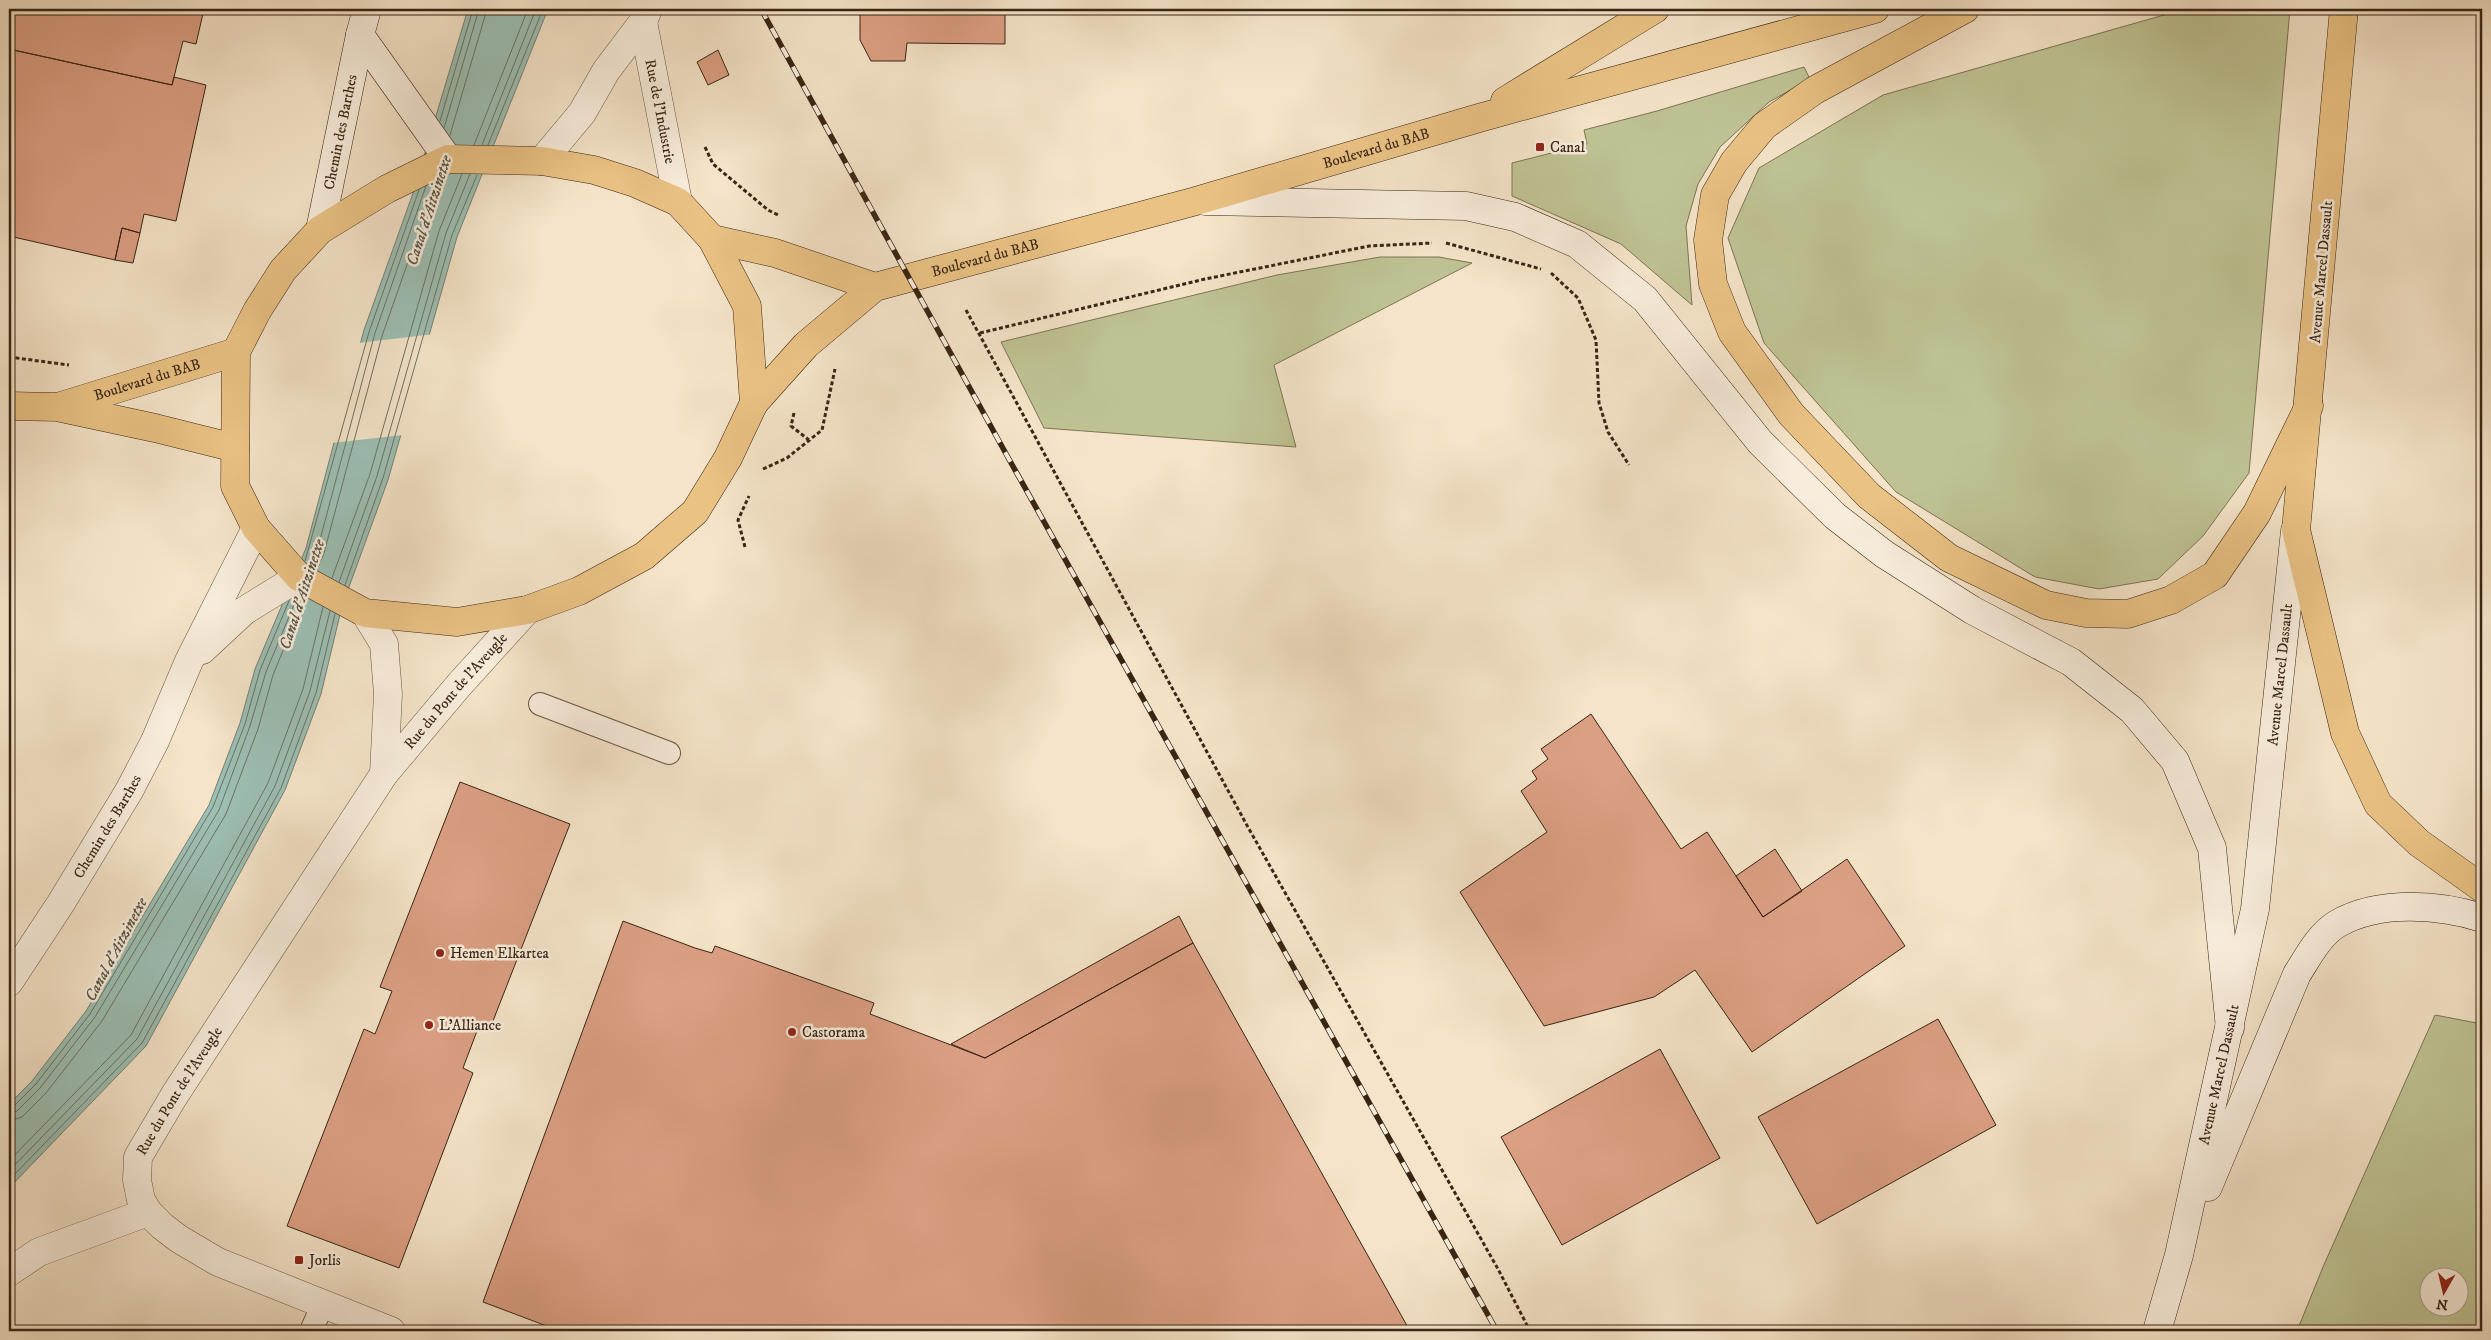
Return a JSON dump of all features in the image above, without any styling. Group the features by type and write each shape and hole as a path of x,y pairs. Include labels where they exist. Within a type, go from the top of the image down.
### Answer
{"main road":[{"name":"Chemin des Barthes","path":"320,230 367,9"},
{"path":"1479,118 1655,9"},
{"name":"Boulevard du BAB","path":"754,403 806,346 875,287 1196,201 1479,118 1875,9"},
{"path":"1965,9 1815,90 1764,126 1734,162 1715,195 1708,240 1713,284 1732,332 1791,414 1869,496 1949,558 2046,605 2086,613 2128,614 2171,600 2215,575 2257,513 2309,406"},
{"name":"Avenue Marcel Dassault","path":"2157,1331 2179,1255 2255,909 2309,406 2344,9"},
{"name":"Rue de l'Industrie","path":"542,161 582,112 606,71 646,16"},
{"name":"Rue de l'Industrie","path":"646,16 678,202"},
{"path":"360,35 448,159"},
{"path":"448,159 542,161 594,170 636,183 678,202 712,239 747,306 754,403 728,458 695,512 644,556 579,591 527,610 457,622 365,613 299,577 256,528 235,486 236,352 257,311 283,270 320,230 387,188 448,159"},
{"path":"1196,201 1466,206 1516,217 1576,244 1645,299 1760,442 1835,516 1884,554 1972,610 2071,662 2132,710 2175,761 2212,848 2230,1028"},
{"path":"712,239 775,253 875,287"},
{"name":"Boulevard du BAB","path":"57,407 236,352"},
{"name":"Boulevard du BAB","path":"9,406 57,407 235,448"},
{"name":"Chemin des Barthes","path":"9,982 66,896 129,791 155,741 189,661 256,528"},
{"path":"2296,530 2345,734 2378,804 2419,843 2482,888"},
{"name":"Chemin des Barthes","path":"189,661 244,611 299,577"},
{"name":"Rue du Pont de l'Aveugle","path":"390,1331 218,1262 179,1240 148,1212 141,1200 137,1180 138,1157 148,1137 384,774 459,685 527,610"},
{"name":"Rue du Pont de l'Aveugle","path":"365,613 384,644 388,694 384,774"},
{"path":"2179,1255 2297,974 2314,946 2337,924 2381,909 2403,906 2464,912 2482,918"},
{"path":"9,1272 39,1252 148,1212"}],"lane":[{"path":"540,704 668,753"},
{"path":"311,1331 323,1304"}],"path":[{"path":"702,141 713,164 768,210 784,218"},
{"path":"1444,242 1550,272 1578,298 1596,340 1601,410 1608,432 1629,465"},
{"path":"980,334 1205,279 1359,248 1434,243"},
{"path":"966,310 1249,829 1498,1269 1530,1331"},
{"path":"760,470 787,458 822,430 836,365"},
{"path":"795,408 791,426 809,440"},
{"path":"745,547 738,520 753,487"}],"green space":[{"path":"2185,9 2290,9 2249,473 2203,536 2158,579 2099,589 2035,577 1896,492 1764,343 1728,238 1759,168 1883,95"},
{"path":"1804,67 1810,79 1769,102 1720,147 1698,184 1686,226 1692,305 1621,244 1512,196 1512,163 1587,144 1584,130 1657,111"},
{"path":"1380,257 1439,257 1472,263 1274,365 1296,447 1044,428 1001,342 1277,275"},
{"path":"2435,1015 2482,1024 2482,1331 2297,1331 2323,1267"}],"water":[{"name":"Canal d'Aitzinetxe","path":"468,9 548,9 457,237 388,480 342,606 321,694 285,790 146,1046 9,1188 9,1104 32,1081 86,1011 209,805 240,723 255,669 306,548 364,330 412,196"}],"pier":[{"path":"434,334 403,435 331,443 358,343"}],"building":[{"path":"9,9 204,9 196,44 183,41 172,85 9,49"},
{"path":"860,9 1005,9 1005,44 907,43 905,61 871,61 860,40"},
{"path":"9,49 172,85 174,77 206,85 176,221 144,214 140,233 122,228 115,260 9,236"},
{"path":"718,50 729,75 708,85 697,62"},
{"path":"122,228 140,233 133,263 115,260"},
{"path":"1591,714 1681,849 1707,832 1763,917 1847,859 1905,946 1752,1052 1695,970 1654,997 1544,1026 1460,892 1547,832 1521,791 1537,779 1532,771 1548,759 1541,749"},
{"name":"L'Alliance","path":"460,782 570,824 491,1026 480,1023 463,1068 473,1073 399,1268 287,1226 364,1029 375,1034 392,991 380,987"},
{"path":"1775,849 1802,891 1763,917 1736,876"},
{"path":"1179,916 1193,943 985,1058 951,1044"},
{"path":"623,921 712,953 715,946 874,1003 870,1014 985,1058 1193,943 1410,1331 560,1331 483,1302"},
{"path":"1938,1019 1996,1125 1817,1224 1758,1117"},
{"path":"1660,1049 1720,1158 1562,1245 1501,1137"}],"railway":[{"path":"761,9 1010,461 1497,1331"}],"place":[{"name":"Canal","path":"1540,147"},
{"name":"Hemen Elkartea","path":"440,953"},
{"name":"L'Alliance","path":"429,1025"},
{"name":"Castorama","path":"792,1032"},
{"name":"Jorlis","path":"299,1260"}]}
